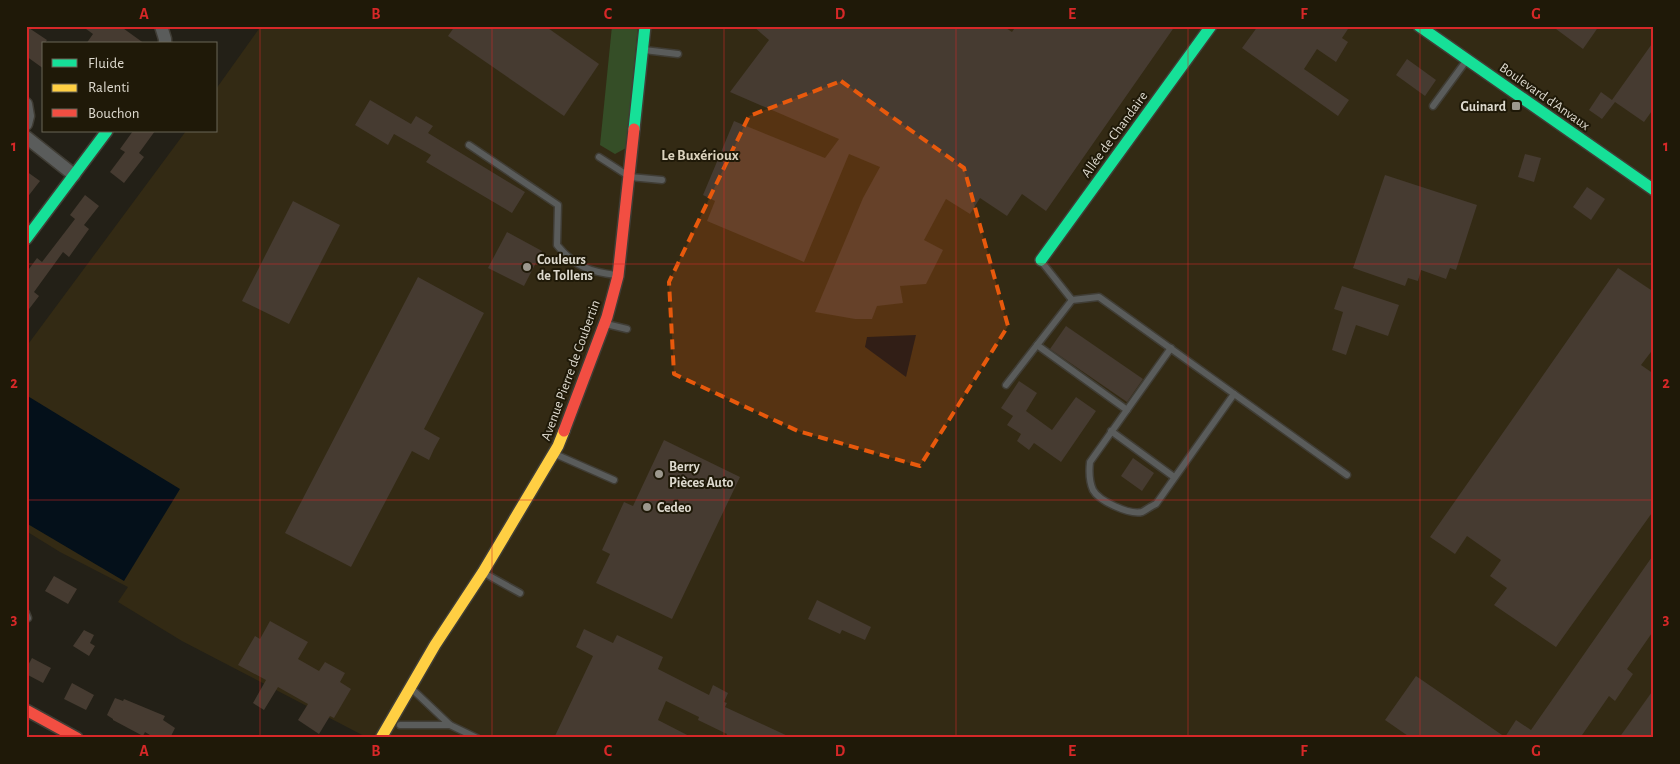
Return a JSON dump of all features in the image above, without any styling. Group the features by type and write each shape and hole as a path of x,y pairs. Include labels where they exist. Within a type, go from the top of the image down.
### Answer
{"street":[{"path":"161,26 165,42"},
{"name":"Avenue Pierre de Coubertin","path":"381,738 554,453 580,392 618,276 646,26"},
{"name":"Allée de Chandaire","path":"1041,260 1211,26"},
{"name":"Boulevard d'Anvaux","path":"1419,26 1654,190"},
{"path":"26,104 28,116 26,124"},
{"path":"26,239 106,132"},
{"path":"26,137 74,175"},
{"path":"26,710 73,737"}],"lane":[{"path":"642,50 678,54"},
{"path":"1433,106 1467,60"},
{"path":"469,145 558,205 557,245 568,259 596,273 618,276"},
{"path":"599,157 630,177 662,180"},
{"path":"1041,260 1072,300"},
{"path":"1006,385 1072,300 1099,297 1347,475"},
{"path":"604,323 627,330"},
{"path":"1037,345 1127,410"},
{"path":"1170,348 1090,462 1089,476 1093,491 1109,503 1125,512 1142,512 1156,504 1234,394"},
{"path":"1111,431 1174,477"},
{"path":"554,453 614,480"},
{"path":"483,572 520,593"},
{"path":"410,688 419,694 450,726 477,738"},
{"path":"400,725 450,726"}],"highlighted area":[{"path":"841,81 964,168 1008,326 920,466 798,431 674,374 669,282 749,116"}],"shaded area":[{"path":"261,26 1654,26 1654,738 368,738 182,641 118,602 128,587 60,552 26,531 26,347 185,132 218,132 218,86"},
{"path":"916,335 906,377 865,347 867,337"},
{"path":"26,395 180,489 124,581 26,523"}],"green space":[{"path":"612,26 638,26 626,148 615,154 600,145"}],"building":[{"path":"26,26 47,40 42,42 42,68 26,56"},
{"path":"82,26 120,26 142,42 87,42 93,34"},
{"path":"455,26 545,26 599,64 564,116 448,36"},
{"path":"753,26 1003,26 1012,32 1016,26 1175,26 1046,211 1022,194 1007,216 980,198 970,214 946,199 924,240 943,250 926,284 900,286 903,303 877,306 872,319 855,319 815,312 863,198 880,167 849,154 804,262 707,221 715,201 703,195 734,121 825,158 839,139 730,92 769,40"},
{"path":"1258,26 1350,26 1342,38 1348,42 1336,62 1317,49 1304,69 1349,100 1338,116 1242,48"},
{"path":"1552,26 1599,26 1583,49"},
{"path":"1654,41 1654,108 1644,122 1615,102 1602,119 1589,110 1601,92 1612,100"},
{"path":"1407,59 1436,80 1425,96 1396,75"},
{"path":"370,100 411,124 416,116 433,126 428,133 525,192 512,213 426,162 431,155 394,134 388,145 355,125"},
{"path":"132,132 154,132 139,153 144,157 124,183 110,172 125,152 120,149"},
{"path":"1525,154 1541,158 1534,182 1518,177"},
{"path":"26,171 40,181 26,199"},
{"path":"1385,175 1477,205 1456,270 1450,268 1446,279 1421,270 1418,281 1408,278 1405,286 1353,268"},
{"path":"1587,187 1605,199 1591,220 1573,207"},
{"path":"85,195 99,206 84,225 89,229 69,257 63,252 34,292 39,296 26,313 26,273 37,258 42,262 75,219 70,215"},
{"path":"293,201 340,225 289,324 242,301"},
{"path":"507,232 542,251 524,286 488,268"},
{"path":"1618,268 1654,292 1654,348 1641,365 1654,374 1654,510 1556,647 1494,605 1507,588 1490,576 1501,560 1467,536 1455,554 1430,537"},
{"path":"418,277 484,313 424,429 440,438 429,460 412,451 351,567 285,533"},
{"path":"1342,286 1399,305 1388,336 1356,325 1346,355 1332,350 1343,312 1334,309"},
{"path":"1066,326 1143,379 1127,402 1050,349"},
{"path":"1019,381 1037,393 1026,411 1052,430 1076,397 1096,411 1061,462 1034,443 1029,450 1017,441 1021,434 1007,425 1013,416 1001,408"},
{"path":"664,440 740,477 672,619 596,583 610,554 602,550 624,502 633,506"},
{"path":"1133,458 1154,473 1142,491 1121,476"},
{"path":"1654,554 1654,630 1627,669 1633,674 1615,701 1609,696 1580,738 1411,738 1385,720 1416,676 1505,737 1516,720 1531,730"},
{"path":"54,576 77,589 68,604 45,591"},
{"path":"817,600 871,627 865,640 842,630 840,634 808,619"},
{"path":"270,621 308,642 298,659 319,671 325,662 345,673 340,682 351,689 334,718 330,716 319,734 298,720 308,704 278,687 264,710 253,703 266,680 238,665 255,636 260,639"},
{"path":"584,629 613,643 617,635 663,657 658,669 709,695 713,685 728,693 724,702 727,703 725,707 792,738 725,738 727,734 698,720 699,717 666,701 658,720 693,738 554,738 593,656 576,647"},
{"path":"84,630 94,635 90,643 95,646 89,656 73,646"},
{"path":"32,658 51,668 43,683 26,674 26,669"},
{"path":"72,683 94,695 86,710 64,699"},
{"path":"1654,689 1654,738 1619,738"},
{"path":"115,698 123,701 124,699 165,716 163,720 175,728 170,738 155,738 145,732 143,736 113,720 107,715"}],"traffic: fast":[{"path":"634,129 645,26"},
{"path":"1041,260 1211,26"},
{"path":"1419,26 1654,190"},
{"path":"26,239 106,132"}],"traffic: slow":[{"path":"381,738 435,645 483,572 558,446 564,431"}],"traffic: jam":[{"path":"564,431 607,317 618,276 634,129"},
{"path":"26,710 77,738"}],"place":[{"name":"Guinard","path":"1516,106"},
{"name":"Couleurs de Tollens","path":"527,267"},
{"name":"Berry Pièces Auto","path":"659,474"},
{"name":"Cedeo","path":"647,507"}],"district":[{"name":"Le Buxérioux","path":"700,155"}]}
